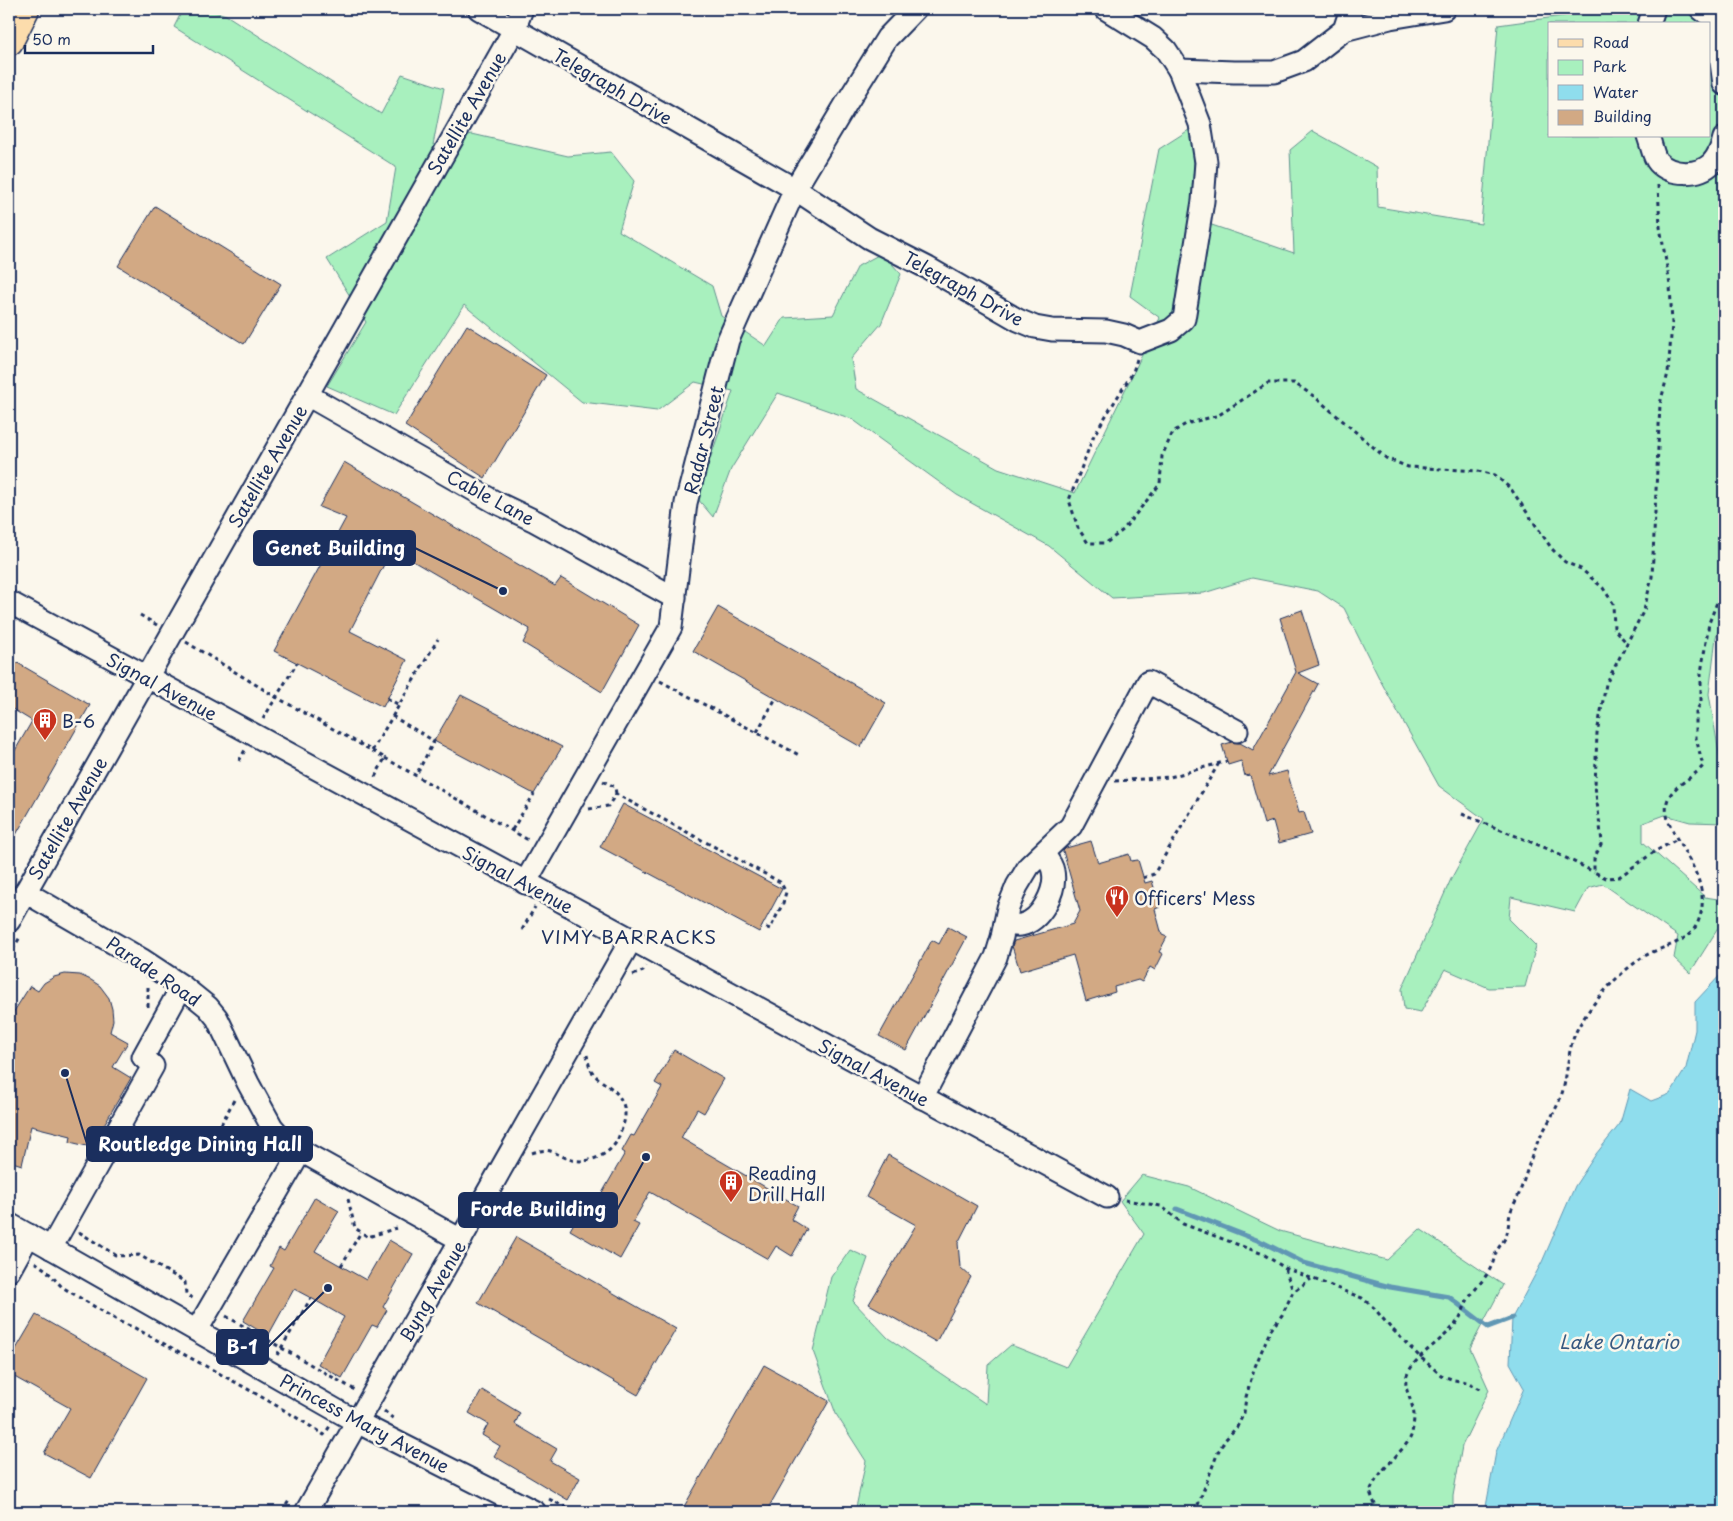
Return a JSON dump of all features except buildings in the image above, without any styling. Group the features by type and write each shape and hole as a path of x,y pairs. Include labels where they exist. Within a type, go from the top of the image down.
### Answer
{"main road":[{"path":"9,41 25,9"}],"street":[{"name":"Telegraph Drive","path":"478,9 795,189 869,238 928,268 1018,320 1052,330 1106,331 1124,335 1140,342"},
{"name":"Satellite Avenue","path":"15,927 25,892 514,30 522,9"},
{"name":"Radar Street","path":"534,881 671,628 686,503 728,340 795,189 887,38 915,9"},
{"path":"1106,9 1153,38 1166,50 1179,70 1200,124 1206,162 1203,201 1184,319 1172,330 1140,342"},
{"path":"1344,30 1351,9"},
{"path":"1179,70 1274,72 1304,61 1344,30 1390,18 1444,9"},
{"path":"1650,22 1654,9"},
{"path":"1701,9 1710,16 1717,34 1724,84"},
{"path":"1649,138 1657,162 1674,172 1694,172 1711,164 1722,148 1724,138"},
{"name":"Cable Lane","path":"307,395 495,502 535,521 675,598"},
{"name":"Signal Avenue","path":"9,602 365,796 534,881 631,940 1107,1197"},
{"path":"922,1098 996,957 1008,908 1017,886 1029,866 1071,826 1148,682 1237,731"},
{"path":"1005,924 1020,925 1029,922 1044,906 1050,896 1054,872 1051,864 1043,854"},
{"name":"Parade Road","path":"25,892 141,959 182,986 208,1007 217,1018 248,1083 272,1127 280,1136 301,1151 461,1240"},
{"name":"Byng Avenue","path":"306,1512 348,1417 370,1400 631,940"},
{"path":"51,1248 153,1066 143,1057 182,986"},
{"path":"197,1330 301,1151"},
{"name":"Princess Mary Avenue","path":"9,1224 348,1417 538,1504"},
{"path":"9,1271 29,1236"}],"path":[{"path":"1594,872 1594,859 1602,842 1595,786 1598,733 1606,684 1644,610 1652,577 1660,404 1668,373 1672,324 1670,285 1660,227 1657,162"},
{"path":"1140,342 1133,372 1094,435 1069,500 1078,528 1088,543 1106,543 1123,530 1160,484 1162,456 1173,432 1186,424 1218,415 1268,382 1294,383 1315,397 1386,458 1408,467 1478,471 1495,475 1511,489 1552,549 1565,562 1581,569 1603,588 1613,603 1614,629 1627,643"},
{"path":"1378,1512 1370,1492 1381,1472 1408,1443 1411,1436 1414,1414 1405,1385 1407,1375 1419,1356 1439,1342 1459,1319 1467,1302 1491,1267 1496,1251 1507,1233 1510,1213 1519,1196 1533,1152 1548,1120 1557,1106 1563,1090 1571,1043 1579,1027 1618,976 1643,956 1684,939 1692,932 1697,922 1702,897 1699,883 1693,865 1677,839 1668,819 1666,808 1669,797 1675,789 1703,766 1696,738 1696,711 1700,703 1701,673 1709,623 1724,584"},
{"path":"140,614 276,697 534,842 524,861 534,881 522,930"},
{"path":"372,751 438,639"},
{"path":"240,760 297,663"},
{"path":"655,678 799,755"},
{"path":"387,698 399,705"},
{"path":"757,732 776,698"},
{"path":"392,716 434,741 416,775"},
{"path":"365,796 385,758"},
{"path":"1094,782 1170,777 1227,761"},
{"path":"1143,878 1154,874 1219,763"},
{"path":"581,810 608,806 616,794 615,788 598,779"},
{"path":"512,830 534,794"},
{"path":"616,794 780,882 786,892 784,903 770,929 762,926"},
{"path":"1462,814 1548,849 1606,878 1618,877 1654,852 1677,839"},
{"path":"9,956 15,927"},
{"path":"144,982 148,988 148,1014"},
{"path":"206,1153 240,1090"},
{"path":"1107,1197 1161,1206 1183,1224 1263,1254 1285,1268 1362,1298 1374,1308 1419,1356 1441,1375 1467,1382 1484,1391"},
{"path":"77,1231 117,1256 139,1256 155,1264 185,1282 186,1294 200,1302"},
{"path":"341,1266 361,1232"},
{"path":"30,1259 46,1270 62,1287 120,1322 133,1327 271,1402 324,1435 348,1417 356,1391 221,1314"},
{"path":"1285,1268 1293,1292"},
{"path":"1193,1512 1198,1505 1218,1452 1225,1440 1237,1427 1244,1413 1246,1397 1254,1369 1270,1331 1282,1314 1293,1292 1312,1279"},
{"path":"268,1371 311,1298"},
{"path":"370,1400 392,1416 399,1424"},
{"path":"538,1504 575,1512"}],"green space":[{"path":"183,9 206,9 226,15 381,114 402,74 444,88 433,145 472,134 568,156 611,152 634,181 619,231 712,286 721,316 766,346 784,318 833,315 858,266 882,253 901,274 881,324 851,359 856,389 998,468 1075,493 1160,318 1130,296 1159,149 1192,128 1197,220 1294,253 1290,150 1313,131 1377,167 1378,207 1481,224 1498,25 1570,15 1635,12 1692,13 1697,9 1724,9 1724,613 1716,637 1709,694 1724,783 1724,823 1690,822 1665,815 1643,823 1643,842 1705,897 1724,900 1722,922 1690,973 1674,958 1678,936 1603,884 1588,888 1575,912 1511,897 1509,919 1536,946 1525,987 1489,988 1445,969 1421,1012 1404,1009 1402,989 1451,879 1484,819 1439,786 1380,680 1344,608 1318,591 1252,578 1204,593 1112,598 1049,546 957,495 852,419 778,393 731,469 713,517 697,498 733,391 695,382 657,411 582,402 464,305 394,415 327,386 366,322 327,259 387,221 396,167 174,27"},
{"path":"1142,1175 1189,1187 1280,1231 1387,1260 1420,1229 1503,1285 1470,1348 1489,1390 1462,1446 1453,1496 1453,1512 855,1512 866,1461 836,1414 813,1351 831,1277 850,1250 868,1258 853,1301 888,1338 986,1404 988,1365 1011,1345 1066,1367 1144,1234 1120,1201"}],"water":[{"name":"Lake Ontario","path":"1724,971 1724,1512 1485,1512 1496,1452 1524,1388 1510,1363 1512,1318 1542,1262 1575,1186 1596,1154 1620,1124 1630,1089 1651,1101 1670,1094 1686,1068 1695,1030 1695,1002"}],"waterway":[{"path":"1177,1209 1262,1242 1304,1263 1390,1287 1449,1297 1488,1327 1512,1318"}],"place":[{"name":"Genet Building","path":"503,591"},
{"name":"B-6","path":"45,741"},
{"name":"Officers' Mess","path":"1117,918"},
{"name":"Routledge Dining Hall","path":"65,1073"},
{"name":"Forde Building","path":"646,1157"},
{"name":"Reading Drill Hall","path":"731,1203"},
{"name":"B-1","path":"328,1288"}],"district":[{"name":"VIMY BARRACKS","path":"629,936"}]}
